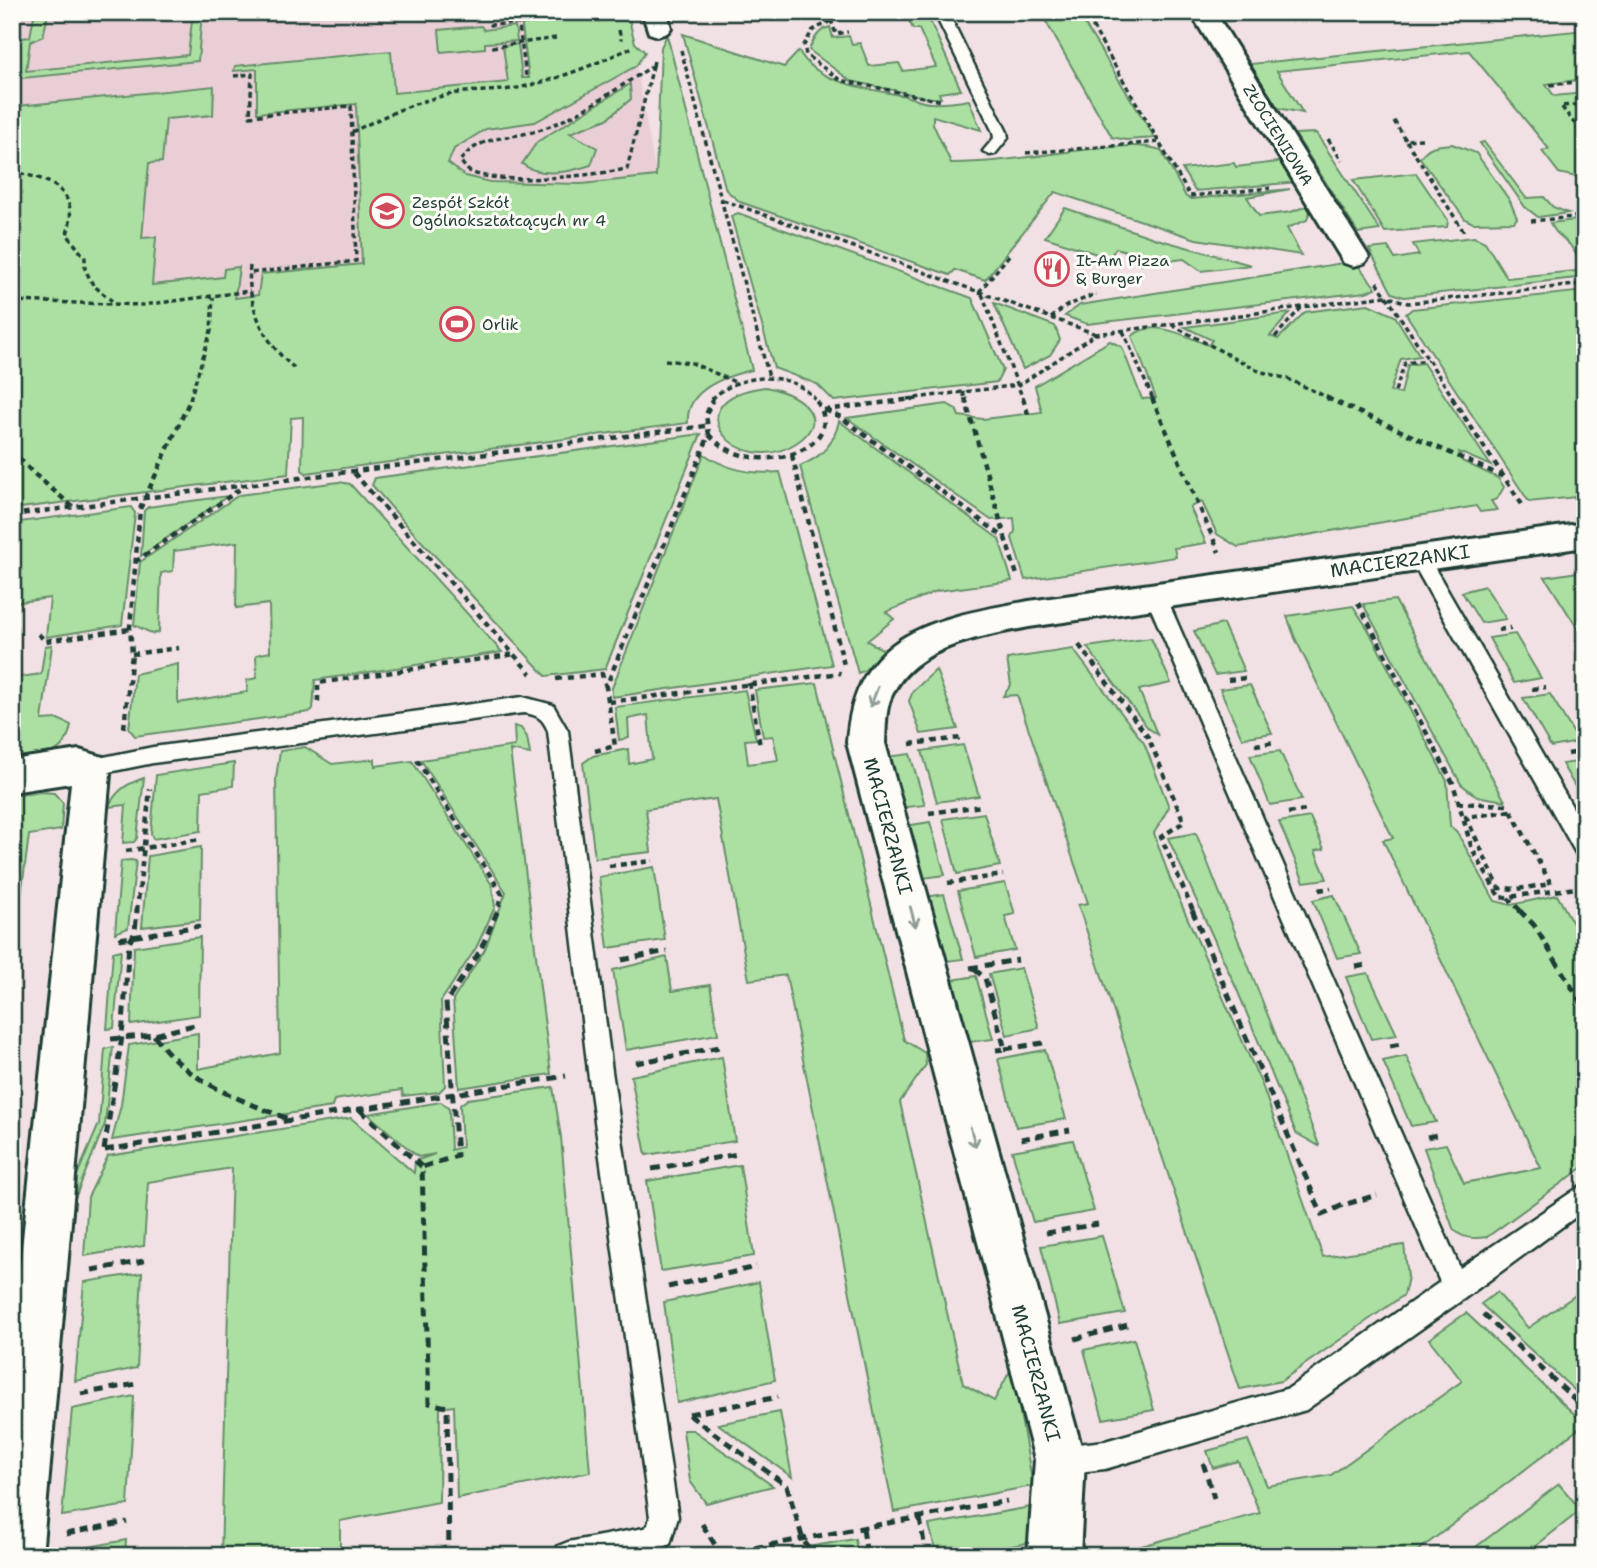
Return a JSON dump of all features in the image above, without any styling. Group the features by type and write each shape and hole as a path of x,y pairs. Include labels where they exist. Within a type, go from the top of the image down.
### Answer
{"street":[{"name":"ZŁOCIENIOWA","path":"1202,12 1354,257"},
{"name":"MACIERZANKI","path":"1054,1556 1059,1479 868,750 868,715 874,692 885,674 917,646 964,627 1029,614 1585,535"},
{"path":"12,776 79,766 89,768 91,774 16,1556"}],"lane":[{"path":"941,12 1000,132 1000,138 990,151"},
{"path":"1419,558 1585,849"},
{"path":"1156,597 1456,1289"},
{"path":"89,768 153,755 523,705 547,710 558,731 600,1070 664,1517 660,1534 649,1541 568,1556"},
{"path":"1059,1479 1105,1455 1296,1400 1585,1195"}],"path":[{"path":"517,12 526,76"},
{"path":"828,12 836,34 848,33"},
{"path":"1084,12 1190,196 1309,184"},
{"path":"489,25 556,21"},
{"path":"831,21 813,30 804,45 806,55 840,80 942,101"},
{"path":"654,65 561,119 535,131 480,142 466,151 460,161 468,171 486,177 584,177 627,169 642,127 664,27"},
{"path":"664,27 723,200 769,377"},
{"path":"492,47 556,38"},
{"path":"352,132 404,107 433,97 463,92 493,93 524,87 574,72 635,46"},
{"path":"234,76 251,74 250,116 351,106 356,261 249,273"},
{"path":"1550,85 1585,81"},
{"path":"1585,104 1561,106 1585,137"},
{"path":"1394,121 1464,232"},
{"path":"1406,141 1422,139"},
{"path":"990,151 1026,153 1161,142"},
{"path":"12,172 49,181 68,198 72,214 67,234 85,258 85,268 93,285 113,302"},
{"path":"723,200 1096,334 1386,296 1408,303 1585,284"},
{"path":"1531,221 1585,216"},
{"path":"980,293 1010,254"},
{"path":"1354,257 1364,260 1547,541"},
{"path":"250,266 250,291 262,325 285,363 297,370"},
{"path":"12,301 143,304 250,291"},
{"path":"980,293 1019,385 1028,414"},
{"path":"1051,318 1059,308 1072,301 1096,294"},
{"path":"143,498 196,387 211,331 213,297"},
{"path":"1275,337 1301,307"},
{"path":"1171,325 1259,371 1288,379 1504,477"},
{"path":"1123,331 1215,545"},
{"path":"824,410 1019,385 1096,334"},
{"path":"665,360 688,361 735,382"},
{"path":"1395,391 1405,363 1427,360"},
{"path":"769,377 794,382 814,393 824,410 824,423 819,436 808,447 792,455 758,459 737,456 720,447 705,426 705,409 717,393 735,382 769,377"},
{"path":"963,392 1029,614"},
{"path":"824,410 839,416 1005,538"},
{"path":"12,515 705,426"},
{"path":"606,687 709,435"},
{"path":"12,450 32,472 74,507"},
{"path":"609,702 846,673 792,455"},
{"path":"353,472 516,654 537,682"},
{"path":"135,562 245,485"},
{"path":"1354,596 1453,783 1472,849 1500,898 1585,887"},
{"path":"38,635 46,641 130,629"},
{"path":"1089,639 1076,642 1148,737 1184,822 1161,837 1322,1215 1343,1205 1411,1186"},
{"path":"132,654 179,648"},
{"path":"550,680 603,674 615,746 588,752"},
{"path":"749,683 760,746"},
{"path":"911,733 914,745"},
{"path":"868,750 961,738"},
{"path":"416,760 502,894 475,963 446,1002 457,1156 422,1167"},
{"path":"929,799 936,826"},
{"path":"1457,803 1508,805"},
{"path":"887,819 982,806"},
{"path":"1511,811 1551,884 1517,889 1499,888 1466,817 1511,811"},
{"path":"122,851 201,839"},
{"path":"603,867 653,861"},
{"path":"906,891 951,881 1003,875"},
{"path":"951,881 951,895"},
{"path":"1508,897 1534,925 1585,1009"},
{"path":"115,940 200,926"},
{"path":"616,961 667,951"},
{"path":"969,955 973,967 985,978 1005,1049"},
{"path":"106,1040 154,1035 198,1024"},
{"path":"154,1035 162,1050 199,1082 292,1120"},
{"path":"986,1052 1043,1043"},
{"path":"104,1150 453,1096 720,1047"},
{"path":"359,1109 422,1167 429,1403 447,1407 449,1556"},
{"path":"1014,1140 1070,1130"},
{"path":"650,1169 738,1154"},
{"path":"90,1270 144,1261"},
{"path":"656,1289 756,1267"},
{"path":"1071,1340 1128,1325"},
{"path":"78,1394 136,1384"},
{"path":"680,1416 778,1397"},
{"path":"688,1415 787,1486 803,1540 815,1556"},
{"path":"710,1556 1026,1497 1059,1479"},
{"path":"920,1518 926,1556"},
{"path":"701,1521 722,1555"},
{"path":"55,1536 127,1522"},
{"path":"863,1529 867,1556"}],"shaded area":[{"name":"Zespół Szkół Ogólnokształcących nr 4","path":"12,12 627,12 658,187 681,370 219,427 99,313 12,144"}],"green space":[{"path":"193,12 202,12 198,61 12,79 12,39 30,37 34,16 48,15 43,36 30,42 26,71 188,55"},
{"path":"520,12 627,12 635,43 645,52 636,66 535,122 486,129 454,149 448,163 465,176 490,182 582,184 656,176 661,47 667,35 752,370 720,380 700,393 689,411 688,423 306,473 302,470 303,417 291,418 288,474 12,509 12,125 18,106 214,86 213,115 166,119 162,162 149,163 142,238 156,237 152,285 223,277 224,269 239,267 235,298 258,295 261,274 362,264 356,104 257,113 257,69 234,71 235,66 391,51 394,93 508,82 503,46 518,44 522,78 529,78"},
{"path":"905,12 926,12 961,90 939,93 941,98 929,98 851,81 809,50 819,33 830,27 833,38 849,36 852,44 860,43 869,66 899,63 903,71 936,67 919,29 913,29"},
{"path":"1034,12 1077,12 1155,138 1126,140 1112,137 1041,13"},
{"path":"481,26 484,30 515,26 517,41 485,43 485,48 441,52 439,30"},
{"path":"1585,30 1585,79 1546,84 1554,96 1585,93 1585,179 1559,173 1542,151 1549,149 1469,51 1277,71 1303,113 1278,108 1250,64"},
{"path":"683,34 784,67 799,51 807,62 819,71 846,84 862,88 924,102 969,100 981,130 933,116 933,124 951,163 1004,160 1109,147 1143,147 1161,150 1186,197 1192,199 1290,189 1247,197 1259,216 1291,212 1312,204 1307,220 1287,228 1301,255 1196,239 1055,192 985,280 955,270 950,275 740,202 726,190"},
{"path":"630,84 631,99 607,119 570,133 597,148 591,165 574,170 547,172 522,164 537,142"},
{"path":"1316,133 1380,230 1358,233 1295,134"},
{"path":"1484,142 1526,198 1544,197 1553,207 1568,213 1538,217 1525,207 1480,143"},
{"path":"1452,144 1476,153 1510,201 1517,218 1514,222 1473,223 1465,219 1420,158 1430,148"},
{"path":"1286,161 1299,182 1195,191 1182,169 1234,163 1236,167"},
{"path":"1416,173 1448,220 1447,227 1385,232 1353,180"},
{"path":"1065,208 1157,239 1251,265 1201,271 1184,259 1138,264 1139,255 1116,248 1109,258 1045,237"},
{"path":"738,213 972,298 1003,370 997,382 834,401 817,384 774,368 731,216"},
{"path":"1585,219 1585,268 1570,245 1550,223"},
{"path":"1474,237 1485,242 1507,278 1585,270 1585,277 1404,297 1392,293 1369,249 1388,247 1395,259 1419,255 1413,244"},
{"path":"1343,263 1357,264 1376,288 1366,292 1087,324 1065,316 1080,305"},
{"path":"1585,291 1585,496 1529,502 1406,314 1412,309"},
{"path":"994,303 1055,326 1060,340 1050,355 1023,369"},
{"path":"1368,304 1395,316 1420,356 1401,359 1390,391 1401,394 1408,365 1423,363 1491,466 1459,452 1462,461 1498,478 1504,487 1497,499 1491,501 1497,510 1480,512 1476,506 1238,547 1217,534 1202,502 1190,507 1206,543 1174,548 1176,557 1025,580 1012,538 1015,531 1014,518 991,520 847,418 947,404 956,409 959,416 983,419 1042,412 1035,386 1110,341 1122,347 1142,399 1156,398 1132,336 1141,331 1170,330 1208,345 1212,340 1185,327 1290,313 1270,336 1278,339 1305,312"},
{"path":"765,387 776,389 798,400 811,415 812,424 796,443 774,452 753,452 735,445 723,434 717,420 721,406 736,394"},
{"path":"839,421 999,539 1012,581 937,591 886,612 894,619 867,641 884,650 864,671 858,673 800,466 826,449"},
{"path":"701,434 605,669 546,676 372,485 375,478"},
{"path":"704,454 740,470 780,472 832,665 612,697 612,688"},
{"path":"339,482 350,484 502,652 315,680 313,709 309,712 135,736 129,729 135,674 178,664 178,703 247,692 247,680 257,678 256,655 270,652 269,604 236,608 237,542 174,551 173,571 161,573 159,632 153,634 134,625 140,562 239,495"},
{"path":"228,496 141,556 144,511 148,507"},
{"path":"131,507 135,513 122,625 46,637 50,598 12,603 12,523"},
{"path":"1585,571 1585,640 1545,577"},
{"path":"1485,586 1506,619 1481,623 1462,592"},
{"path":"1395,600 1505,801 1476,796 1461,784 1363,604"},
{"path":"1353,606 1368,629 1447,781 1450,826 1457,832 1495,901 1511,905 1557,895 1585,945 1585,1166 1487,1237 1468,1237 1453,1228 1424,1148 1446,1144 1464,1183 1541,1168 1383,840 1393,838 1295,638 1287,616"},
{"path":"1223,624 1244,671 1215,675 1194,631"},
{"path":"1515,634 1541,678 1514,683 1489,638"},
{"path":"1151,638 1171,683 1139,690 1157,734 1148,728 1087,647"},
{"path":"52,645 42,720 58,719 71,725 68,736 57,750 50,754 12,759 12,678 41,674 45,646"},
{"path":"1073,649 1144,743 1169,807 1154,833 1170,879 1262,1085 1323,1257 1404,1245 1408,1277 1404,1295 1281,1381 1240,1389 1078,905 1088,903 1017,695 1003,696 1011,685 1007,659"},
{"path":"936,670 958,729 921,734 909,701 913,691"},
{"path":"817,683 904,1040 925,1053 926,1065 900,1102 963,1384 994,1401 1012,1367 1033,1486 894,1512 786,975 749,980 716,799 646,809 651,852 595,858 583,763 593,756 628,749 629,764 652,759 648,715 628,719 629,738 619,740 615,707 745,690 756,739 745,740 748,764 778,760 773,736 763,737 755,690"},
{"path":"1250,685 1272,733 1242,738 1220,689"},
{"path":"1550,694 1579,742 1551,747 1523,698"},
{"path":"514,726 521,728 527,737 530,754 510,750 551,1074 459,1088 453,1000 485,949 506,892 421,760 515,746"},
{"path":"963,745 979,796 937,802 922,751"},
{"path":"305,747 332,764 375,759 375,766 412,761 492,885 495,907 476,948 441,1001 445,1086 439,1092 403,1096 402,1090 334,1100 332,1107 112,1140 121,1105 129,1045 198,1033 198,1069 280,1053 276,778 280,751"},
{"path":"1280,751 1302,800 1270,805 1250,755"},
{"path":"910,754 925,805 899,808 886,757"},
{"path":"1585,761 1585,804 1562,764"},
{"path":"234,763 233,786 202,791 201,831 153,839 151,834 156,775"},
{"path":"144,778 137,838 134,842 123,843 126,805 108,807 123,788"},
{"path":"54,793 63,803 61,830 29,835 12,964 12,796"},
{"path":"984,813 1000,866 957,874 943,819"},
{"path":"1310,817 1324,849 1315,851 1327,879 1304,882 1279,822"},
{"path":"930,822 945,875 917,879 905,826"},
{"path":"1196,833 1319,1146 1296,1133 1238,992 1168,838"},
{"path":"201,847 200,920 142,927 148,856"},
{"path":"121,861 136,861 128,928 115,933"},
{"path":"654,867 665,940 608,948 599,877"},
{"path":"1005,883 1015,914 1005,916 1015,950 976,957 958,891"},
{"path":"944,894 963,959 940,962 925,897"},
{"path":"1334,895 1361,954 1337,958 1313,900"},
{"path":"200,937 199,1015 131,1025 134,947"},
{"path":"121,950 114,1028 107,1029 113,952"},
{"path":"667,957 672,991 710,985 718,1034 626,1050 613,970"},
{"path":"1021,968 1039,1028 1007,1035 989,974"},
{"path":"1368,973 1397,1035 1371,1039 1346,977"},
{"path":"976,976 993,1039 962,1043 947,981"},
{"path":"113,1047 105,1124 75,1198 69,1260 63,1261 69,1194 99,1124 105,1049"},
{"path":"1045,1050 1066,1119 1016,1127 998,1059"},
{"path":"1406,1056 1436,1122 1411,1126 1383,1061"},
{"path":"722,1057 735,1141 646,1155 631,1076"},
{"path":"553,1087 561,1137 590,1472 457,1498 454,1406 440,1408 439,1502 340,1521 340,1556 221,1556 232,1168 148,1182 144,1246 84,1256 88,1197 108,1156 351,1118 414,1173 415,1161 435,1154 418,1157 368,1114 441,1102 449,1109 451,1150 462,1147 460,1105 468,1099"},
{"path":"1073,1140 1094,1211 1033,1222 1012,1151"},
{"path":"740,1165 754,1256 661,1271 647,1181"},
{"path":"1102,1236 1125,1313 1060,1324 1041,1246"},
{"path":"142,1273 137,1368 75,1381 84,1282"},
{"path":"759,1282 775,1380 677,1403 664,1302"},
{"path":"1583,1290 1585,1400 1481,1304 1497,1292 1528,1328"},
{"path":"1466,1313 1585,1424 1411,1556 1141,1556 1138,1547 1260,1513 1238,1461 1213,1468 1207,1451 1248,1440 1267,1486 1331,1475 1462,1381 1429,1339"},
{"path":"1134,1339 1154,1410 1103,1419 1084,1350"},
{"path":"134,1396 128,1505 62,1516 72,1409"},
{"path":"780,1412 792,1477 718,1424"},
{"path":"683,1430 693,1430 773,1486 706,1503 690,1481"},
{"path":"1559,1484 1581,1510 1523,1556 1464,1556"},
{"path":"1031,1507 1032,1542 960,1556 937,1556 929,1525"},
{"path":"855,1539 858,1556 755,1556"},
{"path":"126,1540 125,1556 62,1556 62,1552"}],"place":[{"name":"Zespół Szkół Ogólnokształcących nr 4","path":"387,211"},
{"name":"It-Am Pizza & Burger","path":"1052,269"},
{"name":"Orlik","path":"457,324"}]}
